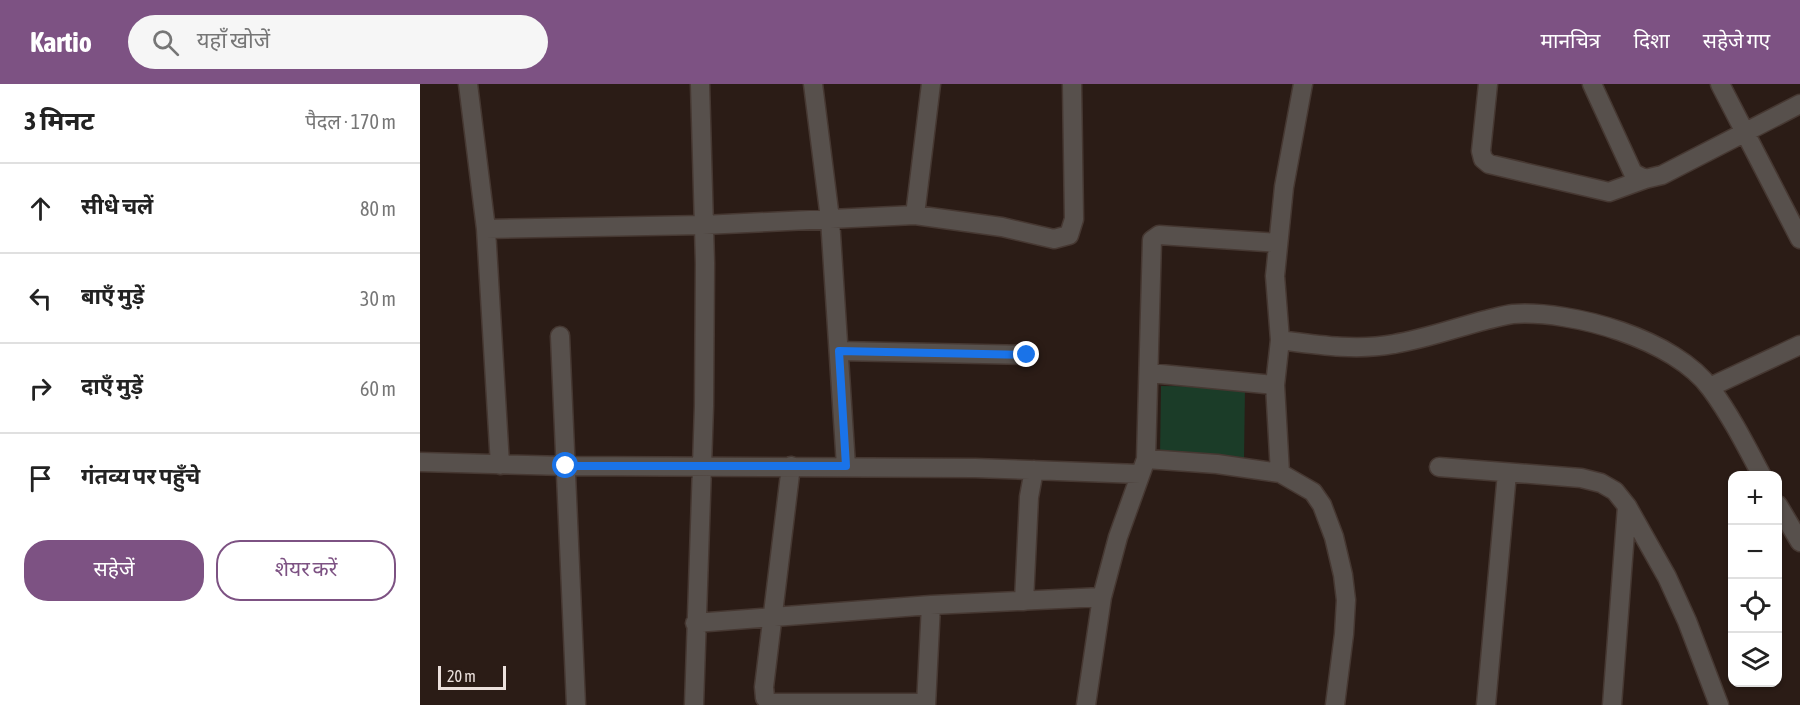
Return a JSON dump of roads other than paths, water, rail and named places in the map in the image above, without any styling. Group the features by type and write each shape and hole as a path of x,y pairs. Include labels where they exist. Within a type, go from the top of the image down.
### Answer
{"street":[{"path":"468,84 486,228 500,465"},
{"path":"694,705 704,406 700,84"},
{"path":"813,84 830,219 846,466"},
{"path":"915,215 931,84"},
{"path":"486,228 703,225 915,215 992,225 1054,239 1069,234 1074,219 1072,84"},
{"path":"1280,473 1275,385 1280,340 1275,276 1284,187 1303,84"},
{"path":"1488,84 1481,151 1483,159 1489,164 1609,192 1662,175 1800,104"},
{"path":"1592,84 1633,173 1645,179"},
{"path":"1720,84 1800,239"},
{"path":"1086,705 1102,597 1118,537 1143,467 1150,373 1152,240 1159,235 1278,243"},
{"path":"1280,340 1364,348 1394,344 1512,314 1558,316 1600,325 1648,341 1685,364 1710,387 1741,436 1759,471"},
{"path":"560,336 576,705"},
{"path":"1710,387 1800,345"},
{"path":"839,351 1027,355"},
{"path":"1150,373 1275,385"},
{"path":"420,462 566,466 846,466 1034,470 1217,464 1280,473 1313,492 1322,505 1334,537 1344,575 1346,600 1344,634 1335,705"},
{"path":"791,466 764,687 765,698 772,703 926,704 932,605"},
{"path":"1439,467 1581,478 1601,483 1615,492 1627,506 1667,577 1687,621 1719,705"},
{"path":"1024,601 1029,497 1034,470"},
{"path":"1486,705 1507,473"},
{"path":"1612,705 1627,506"},
{"path":"1782,512 1800,542"},
{"path":"695,623 932,605 1102,597"}]}
